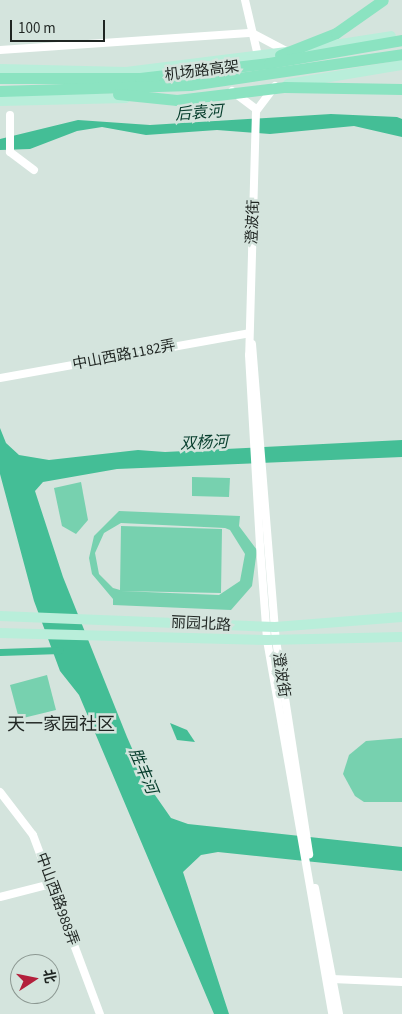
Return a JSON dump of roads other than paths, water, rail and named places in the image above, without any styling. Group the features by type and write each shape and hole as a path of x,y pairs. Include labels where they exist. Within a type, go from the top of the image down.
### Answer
{"highway":[{"path":"212,70 316,43 371,12 382,0"},
{"name":"机场路高架","path":"0,78 140,78 212,70 402,40"},
{"name":"机场路高架","path":"0,91 78,90 208,83 402,54"},
{"path":"78,90 177,100 285,87 398,89"}],"main road":[{"path":"0,69 126,72 288,52 402,35"},
{"path":"0,102 179,97 275,86 402,65"},
{"name":"丽园北路","path":"0,616 25,615 270,627 402,617"},
{"name":"丽园北路","path":"0,632 91,633 271,640 402,637"}],"street":[{"path":"245,0 258,56"},
{"path":"0,50 252,33 288,52"},
{"path":"232,91 256,110 275,86"},
{"name":"澄波街","path":"256,110 249,333 271,640 302,832 339,1014"},
{"path":"10,115 10,152 34,170"},
{"name":"中山西路1182弄","path":"0,378 249,333"},
{"name":"中山西路988弄","path":"0,792 33,835 100,1014"},
{"name":"澄波街","path":"309,869 332,1014"},
{"path":"0,897 52,884"},
{"path":"332,979 402,982"}],"waterway":[{"path":"0,652 60,650"}],"district":[{"name":"天一家园社区","path":"61,725"}],"water label":[{"name":"后袁河","path":"199,113"},
{"name":"双杨河","path":"204,443"},
{"name":"胜丰河","path":"143,771"}]}
